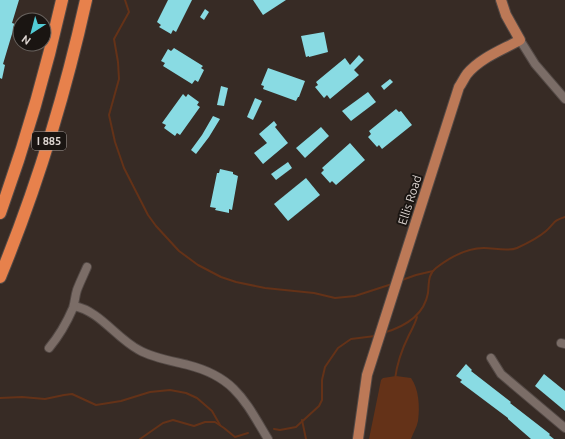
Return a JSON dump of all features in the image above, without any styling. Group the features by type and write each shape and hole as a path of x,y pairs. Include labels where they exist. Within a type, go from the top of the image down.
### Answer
{"highway":[{"name":"I 885","path":"0,214 36,104 62,0"},
{"name":"I 885","path":"0,278 22,221 46,150 71,65 86,0"}],"main road":[{"path":"501,0 506,15 520,40"},
{"name":"Ellis Road","path":"358,439 367,375 459,87 476,66 520,40"}],"street":[{"path":"520,40 534,64 565,99"},
{"path":"49,348 62,331 74,306 78,287 87,267"},
{"path":"74,306 80,307 96,317 139,350 197,368 220,377 243,399 268,439"},
{"path":"491,358 501,374 565,428"}],"shaded area":[{"path":"396,376 411,378 416,387 419,410 416,428 411,439 369,439 381,380 383,378"}],"building":[{"path":"0,0 19,0 15,12 12,12 12,34 3,64 5,65 2,79 0,78"},
{"path":"168,0 192,0 176,32 173,30 171,34 159,27 161,25 157,22"},
{"path":"253,0 286,0 263,15"},
{"path":"205,9 209,12 204,20 200,17"},
{"path":"324,32 328,52 306,57 301,36"},
{"path":"174,48 203,66 201,68 204,70 198,82 195,80 192,84 163,66 165,63 161,61 168,49 171,51"},
{"path":"359,55 364,60 354,70 359,75 330,99 327,95 324,98 315,87 318,85 316,82 345,58 350,65"},
{"path":"268,68 305,81 296,101 263,89 264,86 261,85"},
{"path":"390,79 393,82 384,90 381,86"},
{"path":"221,86 228,88 224,106 217,105"},
{"path":"368,92 376,102 351,121 342,111"},
{"path":"183,94 186,97 188,94 199,102 197,105 200,107 180,135 177,133 175,136 164,128 166,125 162,123"},
{"path":"255,98 262,101 253,120 247,117"},
{"path":"396,109 399,112 401,111 412,125 382,149 379,145 377,147 368,137 371,134 369,131"},
{"path":"213,116 220,119 196,154 191,150"},
{"path":"274,121 277,125 275,127 288,143 263,164 254,153 267,143 259,134"},
{"path":"321,127 329,136 305,158 296,148"},
{"path":"350,143 365,160 336,185 332,181 330,183 321,173 324,170 322,168"},
{"path":"288,162 292,168 276,180 271,174"},
{"path":"220,169 233,172 233,174 238,176 232,210 229,209 229,213 215,210 216,208 210,207 217,173 219,173"},
{"path":"306,178 320,195 288,221 274,204"},
{"path":"466,364 472,370 471,371 511,402 510,403 550,434 549,435 554,439 531,439 508,418 460,382 462,380 456,376"},
{"path":"544,374 565,391 565,411 535,386"}],"waterway":[{"path":"125,0 129,12 114,39 119,79 109,115 115,142 124,168 148,215 179,251 198,265 221,277 236,282 265,288 314,293 335,298 355,296 392,284"},
{"path":"383,333 405,324 418,314 426,301 429,279 433,270 436,268 458,254 478,248 505,250 517,248 536,238 556,221 565,217"},
{"path":"402,280 433,271"},
{"path":"395,379 402,351 417,317"},
{"path":"274,429 280,430 296,427 319,406 322,400 322,380 325,367 338,348 351,339 375,336"},
{"path":"0,398 22,397 45,399 72,394 96,405 121,401 150,392 170,390 186,393 197,398 212,411 220,425"},
{"path":"140,439 163,423 173,420 194,426 205,422 215,422 235,437 248,433"},
{"path":"302,420 306,439"}]}
